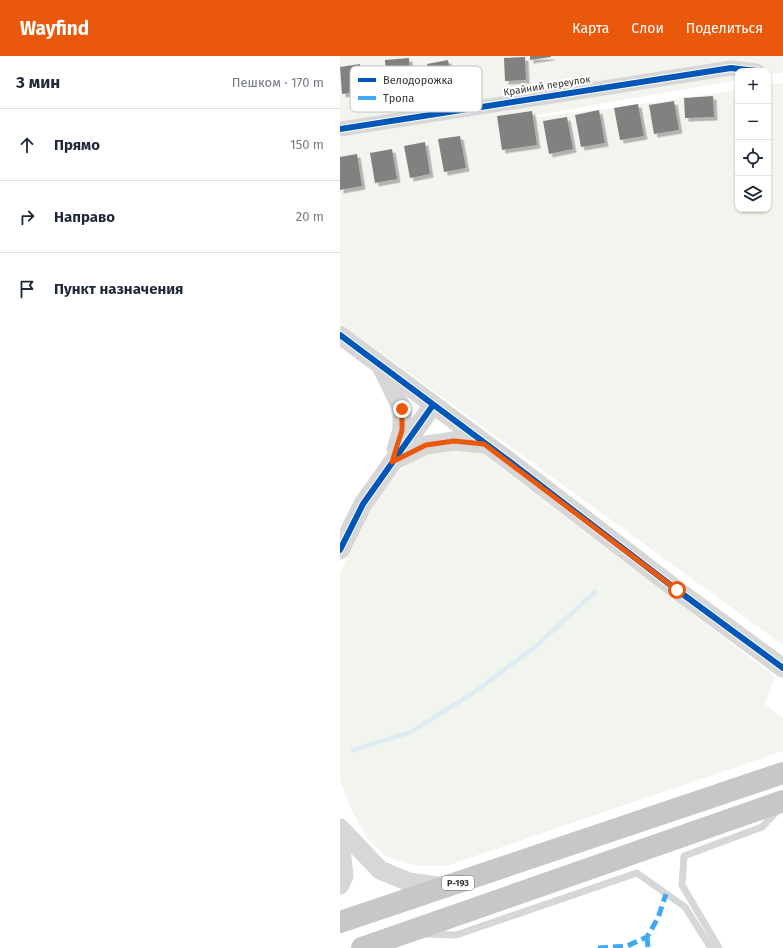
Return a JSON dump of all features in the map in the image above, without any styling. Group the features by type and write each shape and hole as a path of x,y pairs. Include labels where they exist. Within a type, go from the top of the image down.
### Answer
{"highway":[{"name":"Р-193","path":"340,922 783,773"},
{"path":"362,948 554,880 783,803"}],"street":[{"name":"Крайний переулок","path":"482,107 735,68"},
{"name":"Крайний переулок","path":"340,129 449,112"},
{"path":"340,335 677,590 783,668"},
{"path":"380,364 402,409 402,430 392,462"},
{"path":"341,547 363,504 433,405"},
{"path":"392,462 426,445 454,441 484,444"},
{"path":"340,828 380,870 409,882 446,887"},
{"path":"340,839 344,876 340,885"}],"lane":[{"path":"720,948 682,885 684,856 762,827 783,803"},
{"path":"405,933 456,935 637,873 685,907 711,948"}],"shaded area":[{"path":"340,56 783,56 783,72 771,74 771,68 735,68 735,81 497,122 621,107 735,90 735,212 771,212 771,85 783,83 783,645 340,323"},
{"path":"434,449 476,449 775,677 765,704 777,715 783,718 783,751 446,866 417,866 385,856 366,836 350,807 340,779 340,574 371,509 392,479 404,466 417,456"}],"building":[{"path":"530,56 551,56 551,57 530,60"},
{"path":"525,57 526,80 505,81 504,58"},
{"path":"409,58 410,66 385,66 385,60"},
{"path":"448,60 449,66 427,66 427,64"},
{"path":"360,64 360,66 350,66 350,93 342,94 340,67"},
{"path":"713,96 714,117 685,118 684,98"},
{"path":"674,101 679,130 654,134 649,105"},
{"path":"638,104 644,136 620,140 614,108"},
{"path":"599,110 605,143 581,147 575,115"},
{"path":"532,111 537,145 502,150 497,116"},
{"path":"567,117 573,149 549,154 543,121"},
{"path":"460,136 466,168 444,172 438,139"},
{"path":"425,142 430,174 410,178 404,146"},
{"path":"392,149 397,179 375,183 370,153"},
{"path":"357,154 362,186 340,190 340,157"}],"waterway":[{"path":"353,750 411,732 473,693 535,647 595,592"}],"marked path":[{"path":"598,948 627,946 647,937 658,918 666,894"},
{"path":"647,937 648,948"}],"cycle path":[{"path":"482,107 735,68"},
{"path":"340,129 449,112"},
{"path":"340,335 509,461 677,590 783,668"},
{"path":"340,550 363,504 433,405"}],"route":[{"path":"402,409 402,430 392,462 426,445 454,441 484,444 509,461 677,590"}]}
